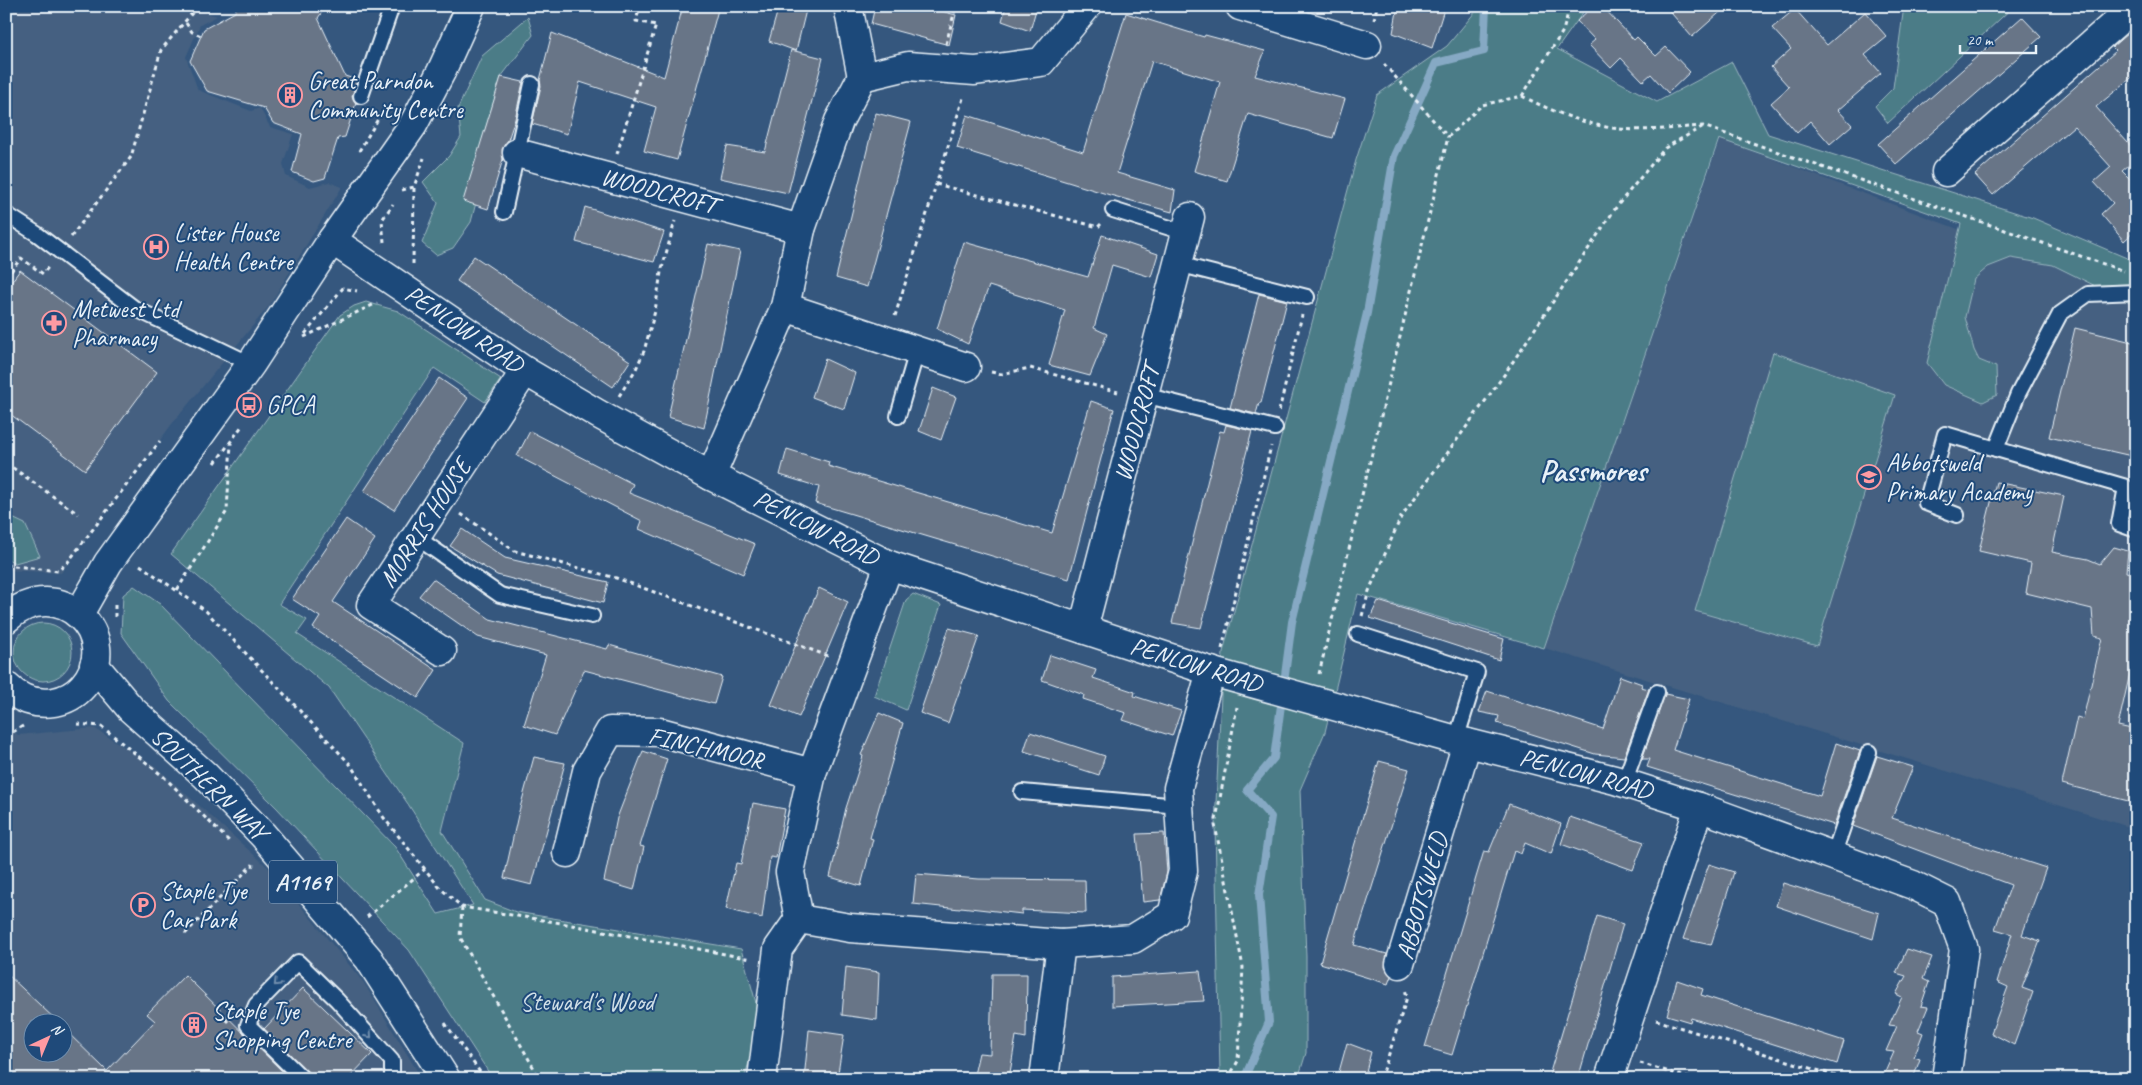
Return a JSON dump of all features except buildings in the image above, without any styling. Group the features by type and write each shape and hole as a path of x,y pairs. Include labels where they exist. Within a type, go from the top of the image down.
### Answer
{"street":[{"path":"79,614 108,563 251,364 332,240 413,125 441,72 472,6"},
{"path":"711,476 785,307 801,229 839,121 862,77 848,6"},
{"path":"862,77 908,66 972,71 1041,62 1086,6"},
{"path":"1240,6 1367,45"},
{"path":"1946,172 2135,6"},
{"name":"WOODCROFT","path":"517,153 801,229"},
{"name":"WOODCROFT","path":"1083,629 1188,225"},
{"name":"PENLOW ROAD","path":"332,240 525,371 598,414 711,476 889,565 1223,675 1461,741 1624,783 1699,807 1913,885 1947,902 1964,949 1946,1079"},
{"path":"785,307 966,367"},
{"name":"MORRIS HOUSE","path":"442,651 372,605 525,371"},
{"path":"52,602 108,563"},
{"path":"762,1079 778,949 799,919 790,872 812,773 889,565"},
{"path":"8,692 28,701 45,704 62,701 77,692 88,680 94,665 96,651 94,638 88,625 79,614 66,606 52,602 33,603 9,612"},
{"name":"SOUTHERN WAY","path":"94,665 131,709 205,775 263,835 363,952 446,1079"},
{"path":"799,919 850,928 1061,944 1133,939 1172,915 1183,871 1178,788 1223,675"},
{"name":"SOUTHERN WAY","path":"77,692 131,709"},
{"name":"FINCHMOOR","path":"567,853 587,771 610,731 660,732 812,773"},
{"name":"ABBOTSWELD","path":"1400,964 1461,741"},
{"path":"1613,1067 1699,807"},
{"path":"1044,1079 1061,944"}],"lane":[{"path":"361,96 392,6"},
{"path":"504,212 532,84"},
{"path":"1113,210 1188,225"},
{"path":"6,214 37,234 134,308 251,364"},
{"path":"1178,264 1307,297"},
{"path":"1996,449 2018,394 2060,314 2088,294 2136,292"},
{"path":"898,416 917,351"},
{"path":"1143,397 1275,428"},
{"path":"1957,515 1926,503 1945,434 2126,487 2119,524 2136,530"},
{"path":"416,537 500,595 592,616"},
{"path":"1358,634 1477,672 1461,741"},
{"path":"1624,783 1657,692"},
{"path":"1833,856 1869,752"},
{"path":"1022,792 1179,806"},
{"path":"302,1079 248,1025 256,1005 298,962 337,1000 392,1061 392,1079"}],"path":[{"path":"6,278 21,258 43,274 132,157 161,50 186,23 198,6"},
{"path":"610,178 656,26 636,20 640,6"},
{"path":"939,69 956,6"},
{"path":"1522,96 1563,31 1570,6"},
{"path":"186,23 192,32 201,36"},
{"path":"1367,45 1448,137"},
{"path":"887,340 972,71"},
{"path":"1313,699 1448,137 1482,105 1522,96 1551,111 1607,127 1653,129 1703,126 2126,272"},
{"path":"1358,634 1369,591 1401,517 1504,375 1617,206 1665,148 1703,126"},
{"path":"413,268 414,187 427,150"},
{"path":"936,184 1098,227 1113,210"},
{"path":"385,245 382,236 382,220 403,189 414,187"},
{"path":"598,414 611,409 636,369 644,351 655,311 661,272 681,197"},
{"path":"362,291 343,288 303,337 382,301 375,296"},
{"path":"1228,1079 1238,1061 1243,967 1215,825 1223,675 1275,428 1307,297"},
{"path":"966,367 1001,374 1030,368 1143,397"},
{"path":"214,465 247,418"},
{"path":"177,590 226,511 231,442"},
{"path":"6,463 78,514"},
{"path":"441,500 515,551 616,578 852,665"},
{"path":"135,573 146,557"},
{"path":"140,565 206,611 350,764 384,818 440,888 462,907 561,923 776,964"},
{"path":"116,625 115,606 120,598"},
{"path":"70,724 101,726 164,777 232,844"},
{"path":"6,736 22,726 32,726"},
{"path":"6,728 11,733"},
{"path":"246,858 252,864"},
{"path":"366,917 425,869"},
{"path":"462,907 460,937 540,1079"},
{"path":"362,911 372,925"},
{"name":"ABBOTSWELD","path":"1381,1079 1407,996 1400,964"},
{"path":"1631,1013 1846,1079"},
{"path":"440,1017 485,1079"},
{"path":"1613,1067 1692,1079"}],"shaded area":[{"name":"Lister House Health Centre","path":"6,6 197,6 198,10 217,16 200,25 186,57 198,90 251,111 260,108 270,127 293,134 283,164 286,176 310,187 329,182 342,187 269,306 172,424 61,573 6,570"},
{"name":"Abbotsweld Primary Academy","path":"1720,139 2053,265 2136,306 2136,829 1544,648"},
{"name":"Staple Tye Car Park","path":"6,725 18,735 94,728 155,766 271,870 364,983 422,1079 6,1079"}],"green space":[{"path":"1480,6 1584,6 1582,14 1557,49 1657,102 1732,62 1768,134 2033,218 2136,262 2136,306 2053,265 2011,258 1988,267 1974,279 1965,317 1974,350 1979,360 1996,367 1997,395 1983,402 1944,385 1927,363 1961,224 1719,139 1544,648 1358,594 1325,732 1300,790 1306,957 1306,1053 1298,1079 1217,1079 1220,1074 1215,825 1223,652 1356,160 1377,95 1447,46"},
{"path":"1904,6 2014,6 1888,123 1875,106 1893,88"},
{"path":"528,17 533,35 501,77 483,137 479,191 471,222 453,248 436,255 422,243 438,203 423,182 449,156 461,137 458,108 482,56"},
{"name":"Steward's Wood","path":"366,302 398,311 501,379 485,402 434,368 279,604 307,620 297,634 464,743 442,831 485,900 516,912 741,949 761,1021 744,1079 493,1079 409,950 277,808 169,701 121,633 123,595 134,586 160,604 395,847 438,914 473,905 408,804 329,688 171,554 340,315 354,306"},
{"path":"1773,352 1895,395 1817,646 1695,611"},
{"path":"6,515 25,524 40,556 15,563 6,558"},
{"path":"913,594 941,605 906,710 874,696 906,600"},
{"path":"37,623 49,623 64,631 72,646 72,658 64,673 49,681 37,681 22,673 14,658 14,646 22,631"}],"waterway":[{"path":"1244,1079 1269,1022 1259,895 1271,817 1247,790 1274,758 1292,622 1367,313 1394,156 1436,63 1484,51 1486,6"}],"place":[{"name":"Great Parndon Community Centre","path":"290,95"},
{"name":"Lister House Health Centre","path":"156,247"},
{"name":"Metwest Ltd Pharmacy","path":"54,323"},
{"name":"GPCA","path":"249,405"},
{"name":"Abbotsweld Primary Academy","path":"1869,477"},
{"name":"Staple Tye Car Park","path":"143,905"},
{"name":"Staple Tye Shopping Centre","path":"194,1025"}],"district":[{"name":"Passmores","path":"1593,471"}]}
